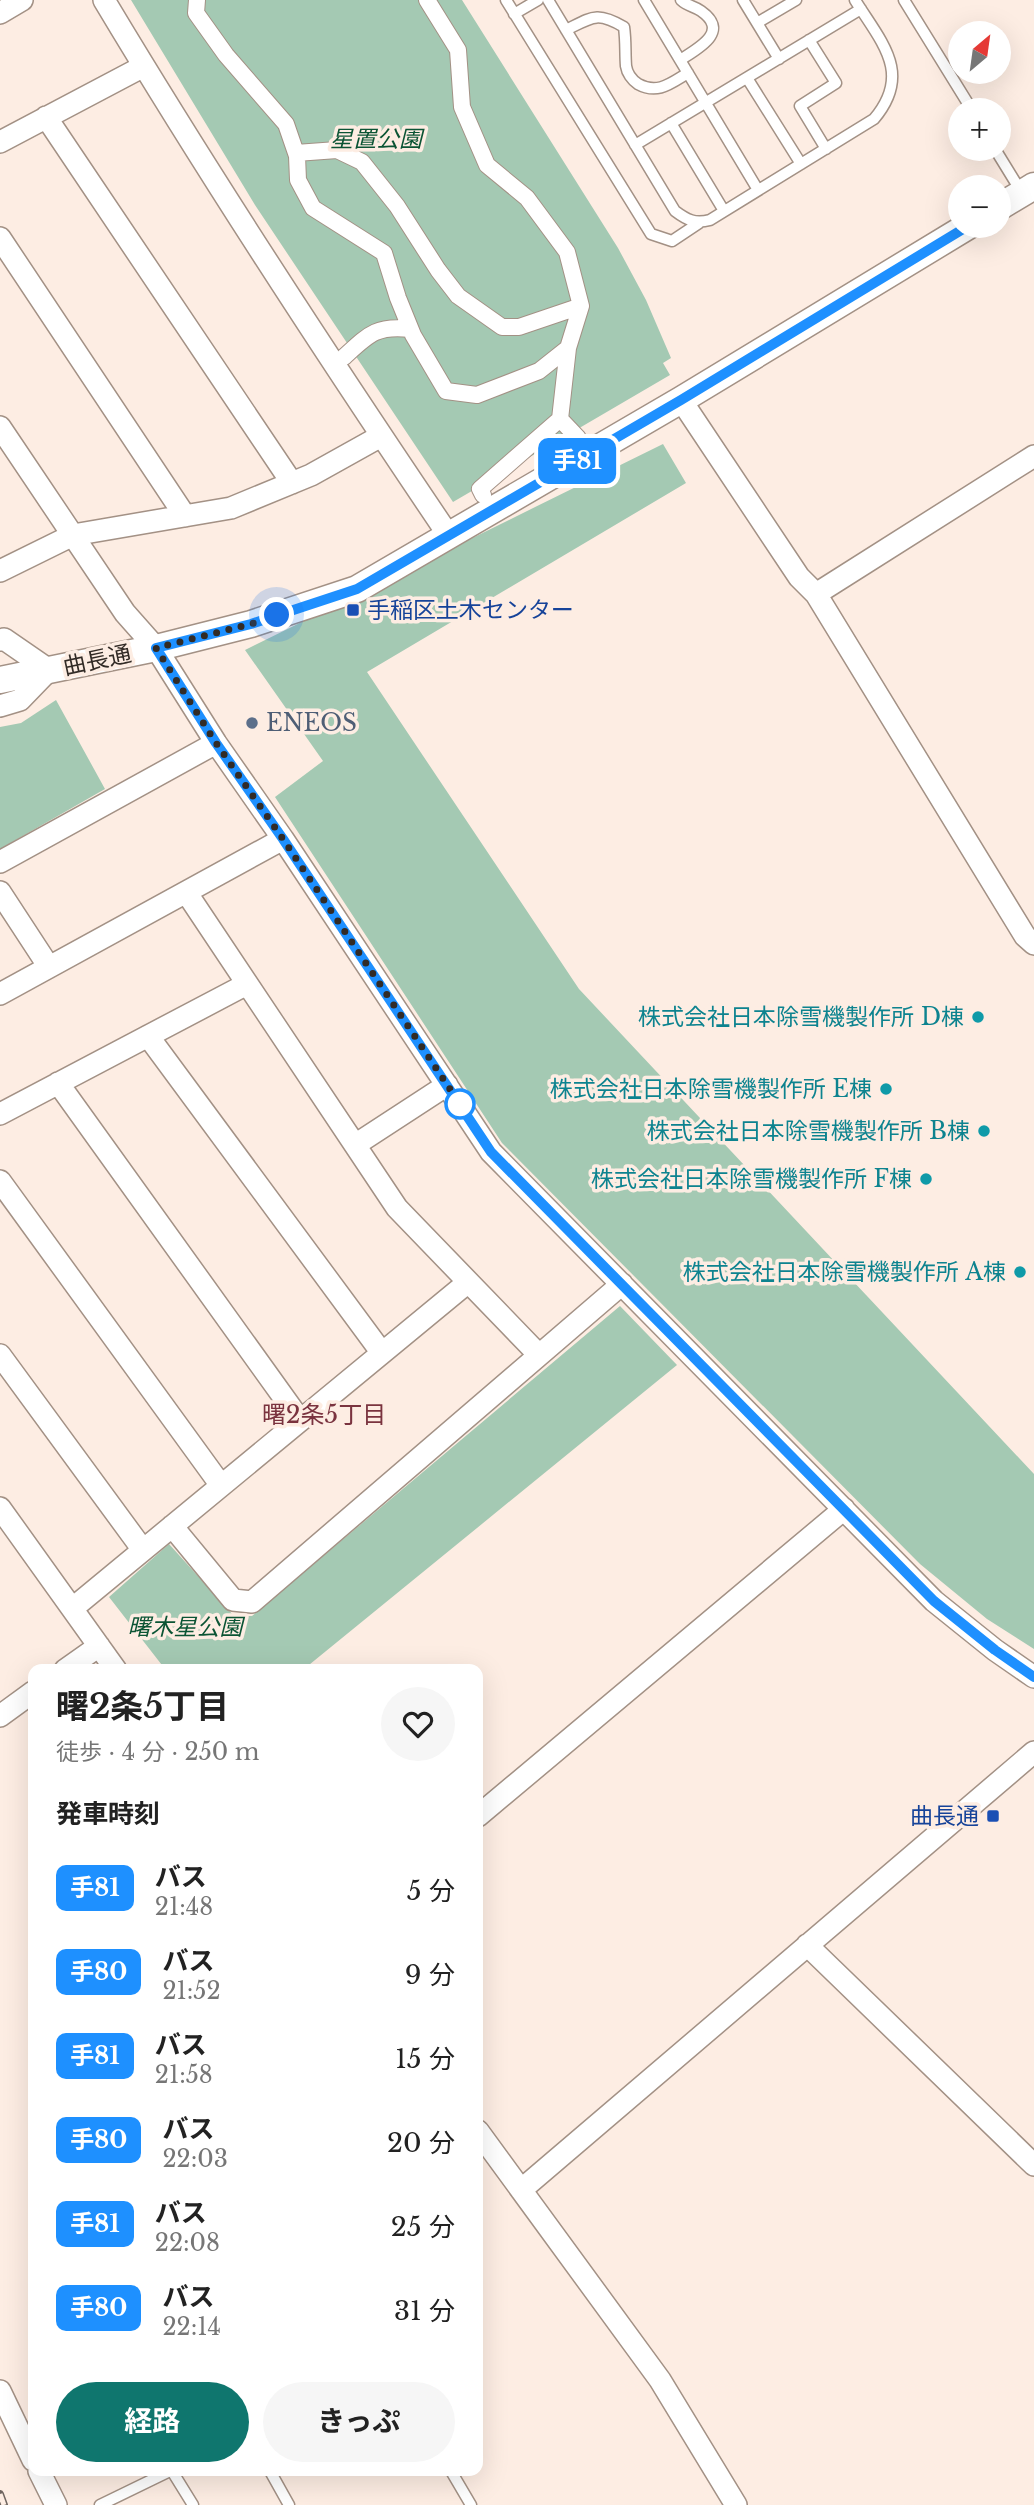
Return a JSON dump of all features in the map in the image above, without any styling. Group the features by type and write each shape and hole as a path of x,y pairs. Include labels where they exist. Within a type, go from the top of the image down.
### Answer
{"street":[{"path":"0,13 22,0"},
{"path":"104,0 381,436 449,536"},
{"path":"197,0 196,13 226,55 285,124 296,153 298,180 313,208 384,253 410,329 446,391 477,395 538,372 568,348"},
{"path":"427,0 458,50 463,107 487,165 527,198 567,252 581,306 568,348 560,419 480,489 483,495"},
{"path":"0,142 144,66"},
{"path":"46,117 292,482"},
{"path":"296,153 337,150 362,162 397,206 458,296 502,327 519,327 581,306"},
{"path":"1011,200 1028,189"},
{"path":"0,238 185,516"},
{"name":"曲長通","path":"0,680 156,648 251,624 357,589 681,400 948,238"},
{"path":"344,356 367,336 389,326 410,329"},
{"path":"681,400 799,577 816,594 1031,936"},
{"path":"560,419 578,438"},
{"path":"0,427 125,613 156,648 216,743 491,1152 934,1601 995,1650 1034,1677"},
{"path":"0,571 73,535 231,508 312,475 381,436"},
{"path":"816,594 1034,456"},
{"path":"0,640 4,639 49,670 20,700 0,706"},
{"path":"0,862 216,743"},
{"path":"0,994 283,839"},
{"path":"0,892 49,967"},
{"path":"186,892 397,1208 539,1356"},
{"path":"0,1114 247,984"},
{"path":"148,1036 382,1353"},
{"path":"58,1083 300,1420"},
{"path":"355,1144 447,1085"},
{"path":"0,1181 220,1484"},
{"path":"73,1608 220,1484 467,1283"},
{"path":"172,1526 233,1600 252,1602 622,1284"},
{"path":"0,1355 144,1550"},
{"path":"0,1508 112,1664"},
{"path":"483,1812 844,1509"},
{"path":"74,1664 99,1646"},
{"path":"0,1716 28,1696"},
{"path":"521,2190 1034,1752"},
{"path":"807,1945 1034,2165"},
{"path":"483,2138 660,2380 736,2505"},
{"path":"0,2391 28,2450"},
{"path":"41,2476 56,2505"}],"lane":[{"path":"506,0 651,234 672,241 874,119 890,95 893,68 888,53 858,5 809,40 635,145"},
{"path":"514,14 538,0"},
{"path":"548,0 675,211 687,220 699,223"},
{"path":"644,0 758,190"},
{"path":"680,60 708,42 712,33 710,20 681,0"},
{"path":"743,0 779,58"},
{"path":"757,23 796,0"},
{"path":"904,0 965,98"},
{"path":"566,30 593,16 608,17 624,27 626,69 634,82 650,90 662,88 688,73"},
{"path":"809,40 836,83 800,106 826,149"},
{"path":"747,78 801,164"},
{"path":"671,123 724,211"},
{"path":"1005,161 1028,189"},
{"path":"100,2505 161,2476"},
{"path":"174,2476 192,2505"},
{"path":"273,2476 289,2505"},
{"path":"454,2476 471,2505"}],"green space":[{"name":"星置公園","path":"131,0 462,0 618,248 646,300 671,358 663,363 670,375 453,502 255,205"},
{"path":"663,444 686,483 367,672 579,989 1034,1474 1034,1649 987,1619 920,1564 502,1143 275,797 323,761 245,650"},
{"path":"56,700 105,789 0,849 0,727 21,723"},
{"name":"曙木星公園","path":"620,1306 677,1365 310,1664 161,1664 109,1597 169,1544 234,1616 252,1616"}],"railway":[{"path":"0,2494 4,2505"}],"bus line":[{"name":"手81","path":"948,238 681,400 357,589 251,624 156,648 216,743 491,1152 934,1601 995,1650 1034,1677"}],"place":[{"name":"手稲区土木センター","path":"353,610"},
{"name":"ENEOS","path":"252,723"},
{"name":"株式会社日本除雪機製作所 D棟","path":"978,1017"},
{"name":"株式会社日本除雪機製作所 E棟","path":"886,1089"},
{"name":"株式会社日本除雪機製作所 B棟","path":"984,1131"},
{"name":"株式会社日本除雪機製作所 F棟","path":"926,1179"},
{"name":"株式会社日本除雪機製作所 A棟","path":"1020,1272"},
{"name":"曲長通","path":"993,1816"}],"district":[{"name":"曙2条5丁目","path":"324,1415"}],"route":[{"path":"277,615 156,648 216,743 462,1107 460,1104"}]}
